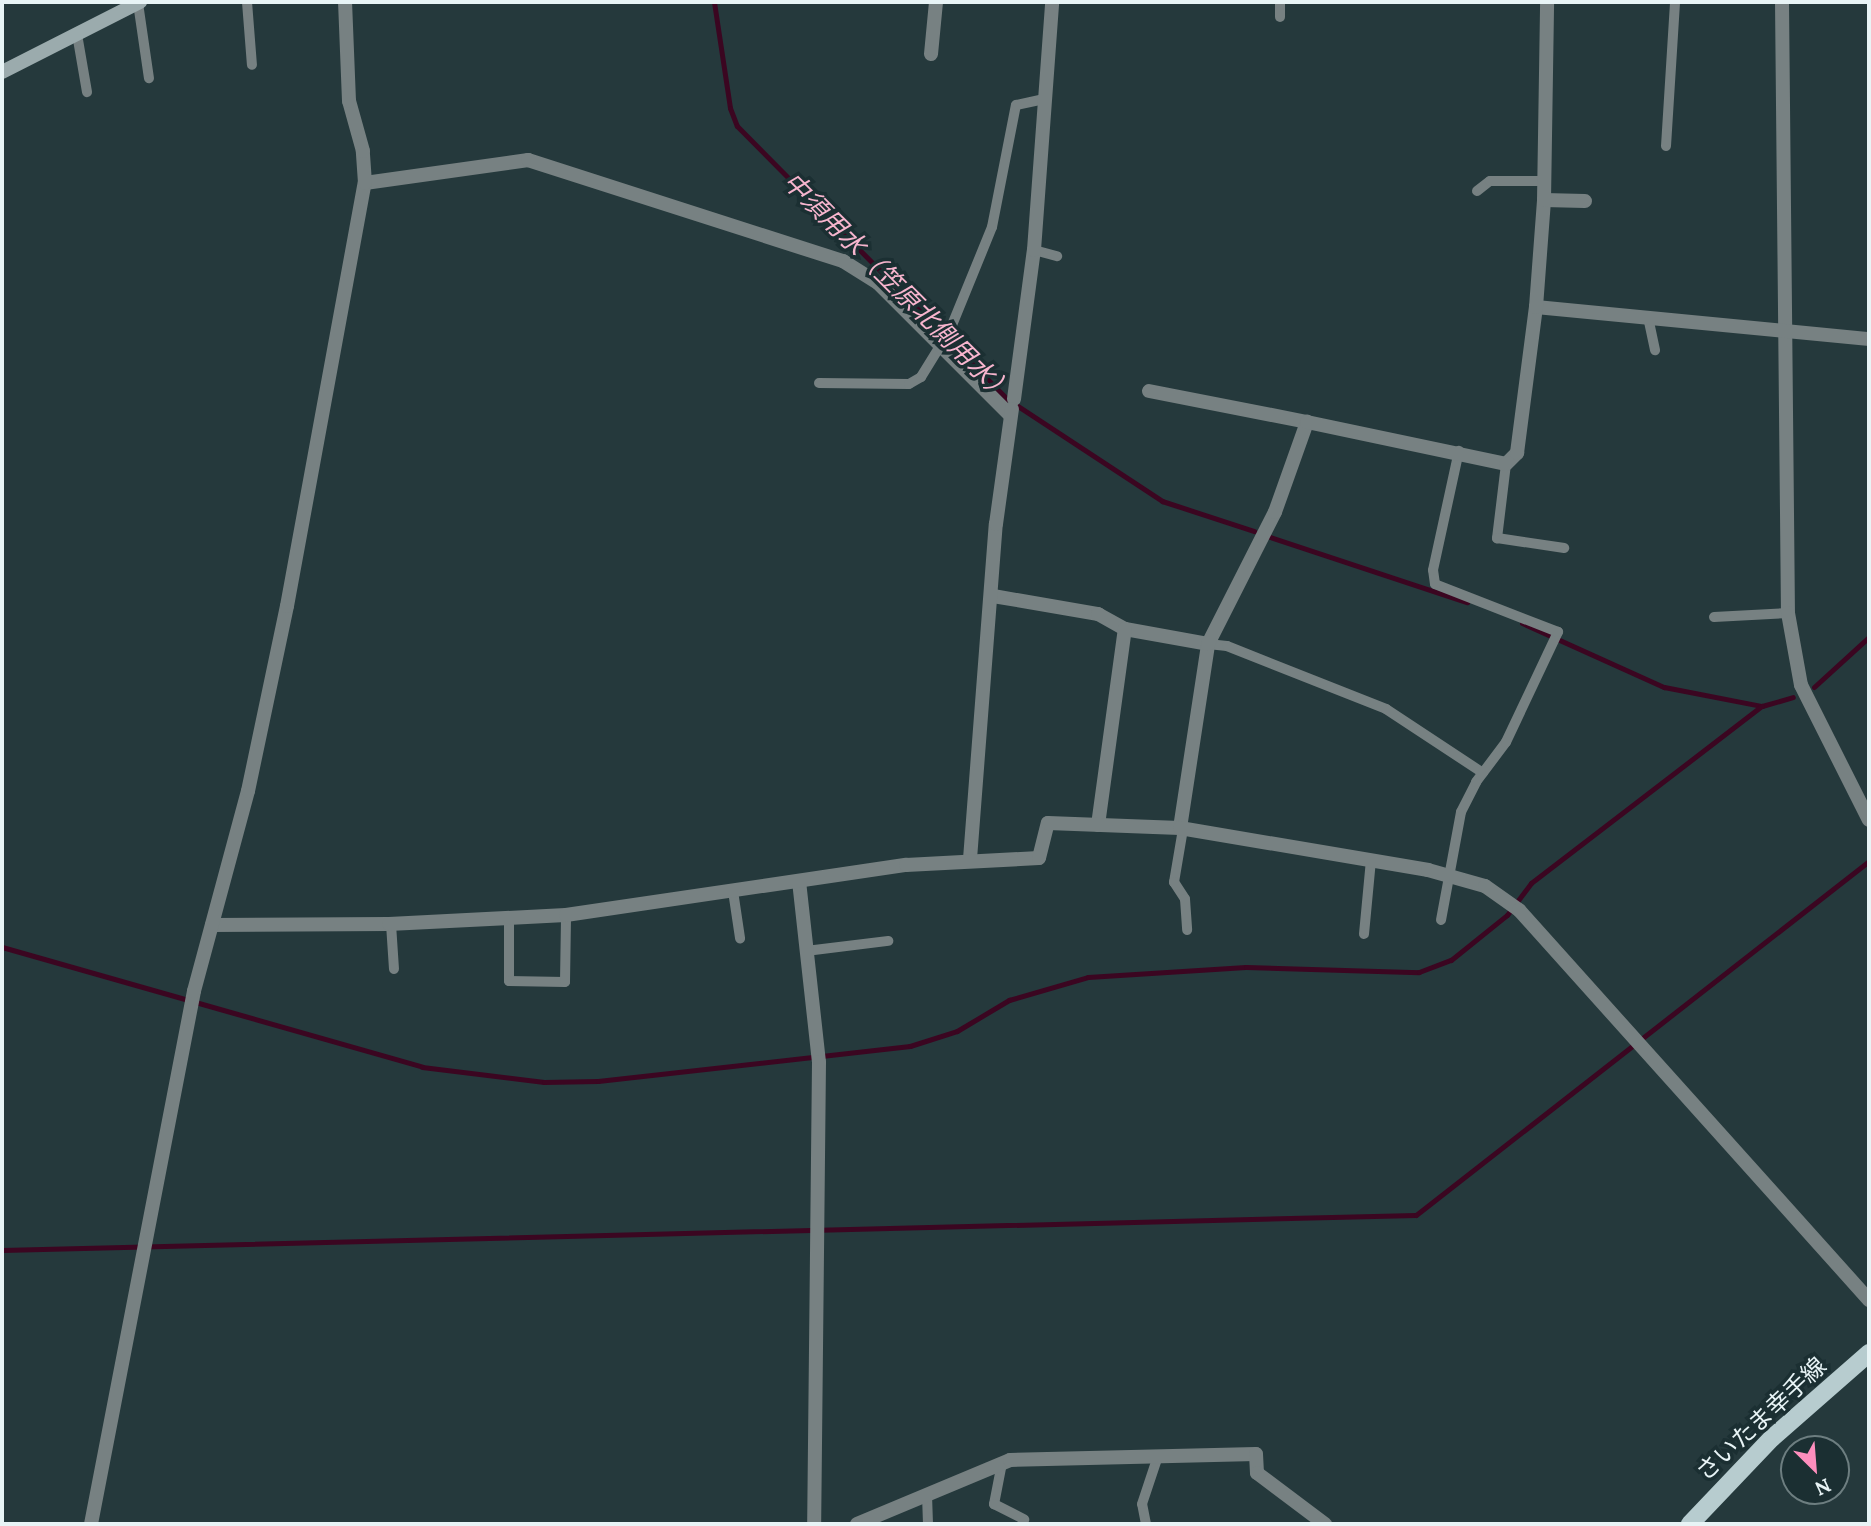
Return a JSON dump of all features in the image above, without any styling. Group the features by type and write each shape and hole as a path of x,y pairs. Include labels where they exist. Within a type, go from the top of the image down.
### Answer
{"main road":[{"name":"さいたま幸手線","path":"1690,1524 1772,1438 1869,1353"}],"street":[{"path":"2,72 139,2"},
{"path":"91,1524 194,990 248,791 287,606 365,183 363,151 349,101 345,2"},
{"path":"931,54 936,2"},
{"path":"970,859 993,596 996,524 1034,250 1052,2"},
{"path":"1149,391 1459,451 1506,464 1517,453 1536,307 1544,200 1547,2"},
{"path":"1782,2 1788,613 1801,685 1869,820"},
{"path":"365,183 528,160 843,261 870,277 938,345 1012,408"},
{"path":"1544,200 1585,201"},
{"path":"1536,307 1869,339"},
{"path":"1182,828 1208,645 1275,512 1307,422"},
{"path":"993,596 1098,614 1125,629 1208,645"},
{"path":"1098,825 1125,629"},
{"path":"212,925 509,920 566,915 970,859 1039,858 1048,823 1182,828 1447,874 1485,886 1519,909 1869,1300"},
{"path":"799,881 819,1062 814,1524"},
{"path":"857,1524 1002,1463 1256,1454 1257,1473 1325,1524"}],"lane":[{"path":"139,2 149,78"},
{"path":"247,2 252,65"},
{"path":"1280,2 1280,17"},
{"path":"1666,146 1675,2"},
{"path":"77,34 87,92"},
{"path":"819,383 909,384 921,377 938,345 950,330 992,227 1016,104 1045,99"},
{"path":"1477,191 1483,182 1544,181"},
{"path":"1034,250 1057,256"},
{"path":"1648,317 1655,350"},
{"path":"1441,920 1447,874 1461,812 1483,773 1506,742 1558,632 1435,584 1433,570 1459,451"},
{"path":"1506,464 1497,538 1564,548"},
{"path":"1714,617 1788,613"},
{"path":"1208,645 1227,646 1386,709 1483,773"},
{"path":"1182,828 1174,882 1185,899 1186,930"},
{"path":"1364,934 1371,860"},
{"path":"733,891 740,938"},
{"path":"509,920 509,981 565,982 566,915"},
{"path":"391,924 394,969"},
{"path":"806,951 888,941"},
{"path":"1146,1524 1142,1504 1158,1456"},
{"path":"1002,1463 994,1504 1024,1519"},
{"path":"927,1495 928,1524"}],"waterway":[{"name":"中須用水（笠原北側用水）","path":"714,2 730,108 737,126 1007,399 1162,501 1254,531"},
{"name":"中須用水（笠原北側用水）","path":"1267,536 1467,602"},
{"name":"中須用水（笠原北側用水）","path":"1522,623 1664,687 1762,706 1793,697"},
{"name":"中須用水（笠原北側用水）","path":"1814,687 1869,637"},
{"path":"2,947 422,1067 544,1082 598,1081 910,1046 957,1031 1009,1000 1088,977 1246,967 1419,972 1451,960 1507,915 1531,883 1762,706"},
{"path":"2,1250 1416,1215 1869,861"}]}
